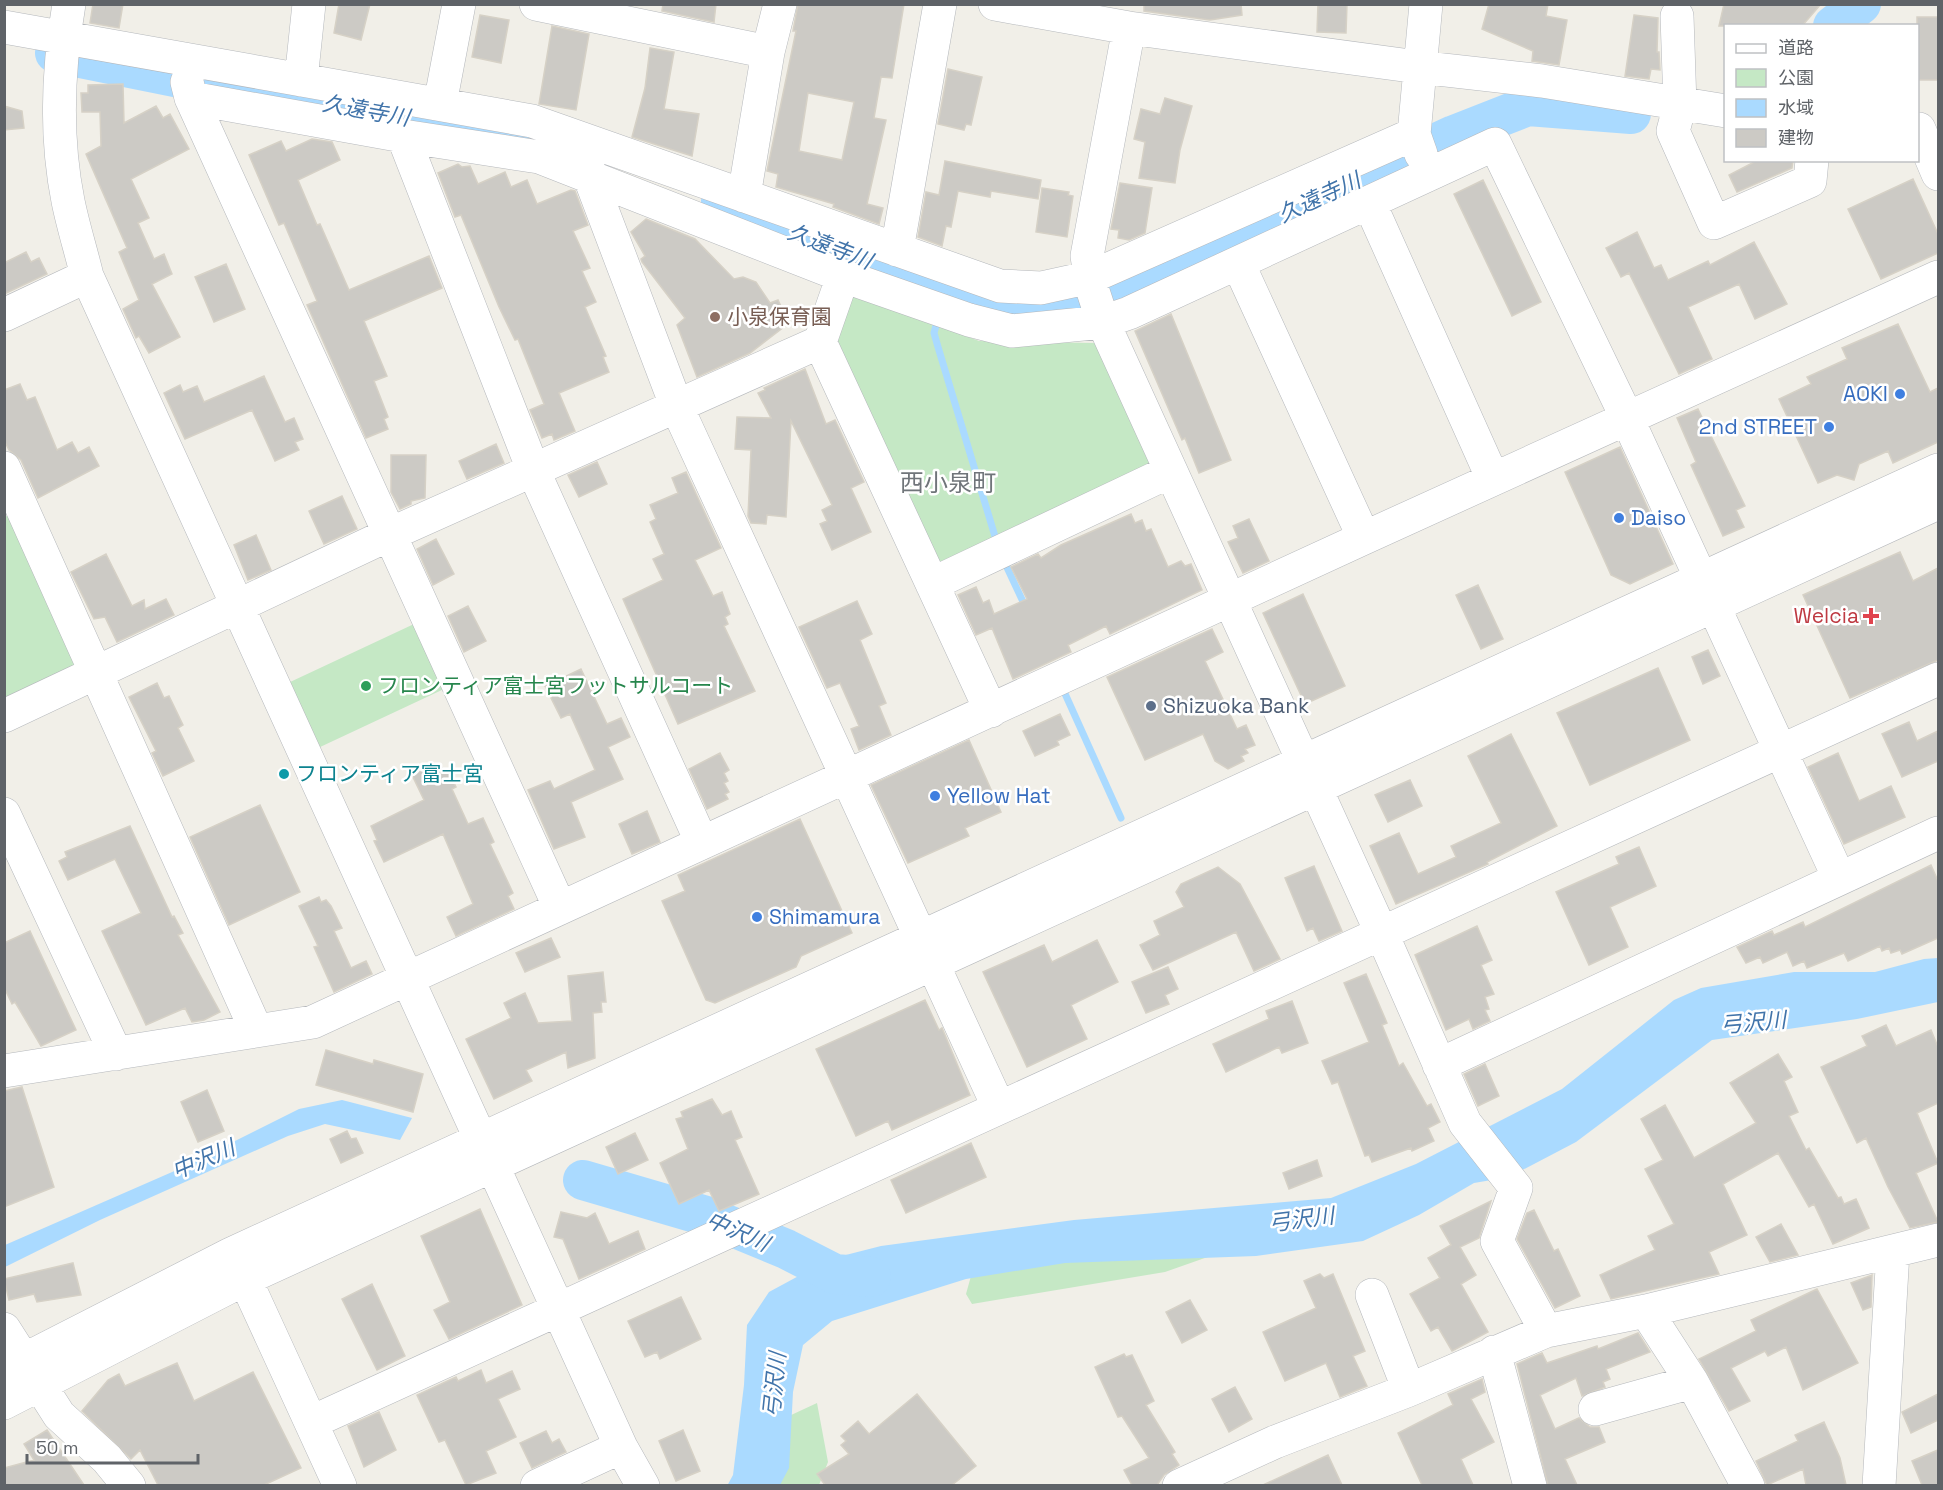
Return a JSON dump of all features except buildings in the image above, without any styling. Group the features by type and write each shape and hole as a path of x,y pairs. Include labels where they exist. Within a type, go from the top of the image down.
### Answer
{"street":[{"path":"301,80 309,4"},
{"path":"440,104 459,4"},
{"path":"536,4 768,52"},
{"path":"744,196 768,52 780,4"},
{"path":"897,250 940,4"},
{"path":"995,4 1129,28 1418,67 1542,81 1724,111"},
{"path":"1422,154 1418,67 1426,4"},
{"path":"1677,16 1680,105 1673,130 1714,223 1810,181 1812,162"},
{"path":"4,27 64,38 186,79 403,136 539,157 590,159 744,196 1000,286 1041,288 1097,300 1238,263 1368,202 1422,154"},
{"path":"1129,28 1087,256 1097,300 1171,471 1465,1122 1516,1188 1497,1242 1546,1331"},
{"path":"64,38 60,134 68,200 87,276 240,607 621,1447 643,1485"},
{"path":"186,79 301,80 532,121 590,159 843,276 969,320 1012,331 1097,300 1422,154 1495,144 1627,418 1839,878"},
{"path":"186,79 388,535 560,908"},
{"path":"1925,129 1938,174"},
{"path":"403,136 534,472 702,843"},
{"path":"590,159 676,405 999,1108"},
{"path":"1368,202 1493,479"},
{"path":"1238,263 1364,538"},
{"path":"4,315 87,276"},
{"path":"843,276 820,342 991,711"},
{"path":"4,1071 313,1022 1364,538 1938,277"},
{"path":"4,716 240,607 388,535 534,472 676,405 820,342"},
{"path":"4,468 98,673 256,1030"},
{"path":"21,1372 245,1279 487,1153 1707,592 1938,470"},
{"path":"932,584 1171,471"},
{"path":"1707,592 1938,503"},
{"path":"312,1422 1938,679"},
{"path":"4,814 116,1054"},
{"path":"1439,1065 1938,833"},
{"path":"4,1403 21,1372 231,1254 487,1153"},
{"path":"1179,1485 1275,1442 1409,1390 1546,1331 1646,1311 1938,1240"},
{"path":"1879,1485 1893,1252"},
{"path":"245,1279 340,1485"},
{"path":"1372,1295 1409,1390"},
{"path":"1646,1311 1692,1382 1748,1485"},
{"path":"4,1329 21,1372 59,1415 107,1460 129,1485"},
{"path":"1494,1352 1530,1485"},
{"path":"1595,1409 1692,1382"},
{"path":"537,1485 621,1447"}],"green space":[{"path":"854,292 979,341 1095,343 1153,470 938,568 835,340"},
{"path":"15,513 78,670 4,704 4,517"},
{"name":"フロンティア富士宮フットサルコート","path":"414,624 444,689 318,748 288,683"},
{"path":"1219,1253 1165,1272 972,1304 966,1294 971,1276 1007,1256"},
{"path":"817,1403 828,1462 819,1485 766,1486 789,1416"}],"water":[{"name":"弓沢川","path":"1938,958 1938,1002 1857,1019 1712,1040 1576,1142 1509,1177 1474,1183 1419,1215 1363,1241 1256,1256 1065,1263 966,1279 832,1321 803,1345 793,1392 789,1468 780,1485 727,1486 733,1475 744,1385 747,1325 769,1292 830,1259 881,1246 1074,1220 1331,1198 1416,1164 1562,1089 1674,1000 1701,988 1794,972 1875,972 1924,959"},
{"path":"342,1100 412,1118 400,1140 325,1124 288,1136 100,1220 5,1267 5,1245 179,1169 299,1109"}],"waterway":[{"name":"久遠寺川","path":"1836,24 1861,4"},
{"name":"久遠寺川","path":"55,53 179,78 485,130 570,149"},
{"name":"久遠寺川","path":"721,201 806,237 980,303 1021,308 1071,305 1110,294 1454,135 1528,106 1631,114"},
{"path":"938,318 934,333 997,543"},
{"path":"1003,559 1026,608"},
{"path":"1062,687 1121,818"},
{"name":"中沢川","path":"583,1180 706,1216 786,1249 835,1274 871,1277"}],"place":[{"name":"小泉保育園","path":"715,317"},
{"name":"AOKI","path":"1900,394"},
{"name":"2nd STREET","path":"1829,427"},
{"name":"Daiso","path":"1619,518"},
{"name":"Welcia","path":"1871,616"},
{"name":"フロンティア富士宮フットサルコート","path":"366,686"},
{"name":"Shizuoka Bank","path":"1151,706"},
{"name":"フロンティア富士宮","path":"284,774"},
{"name":"Yellow Hat","path":"935,796"},
{"name":"Shimamura","path":"757,917"}],"district":[{"name":"西小泉町","path":"948,483"}]}
